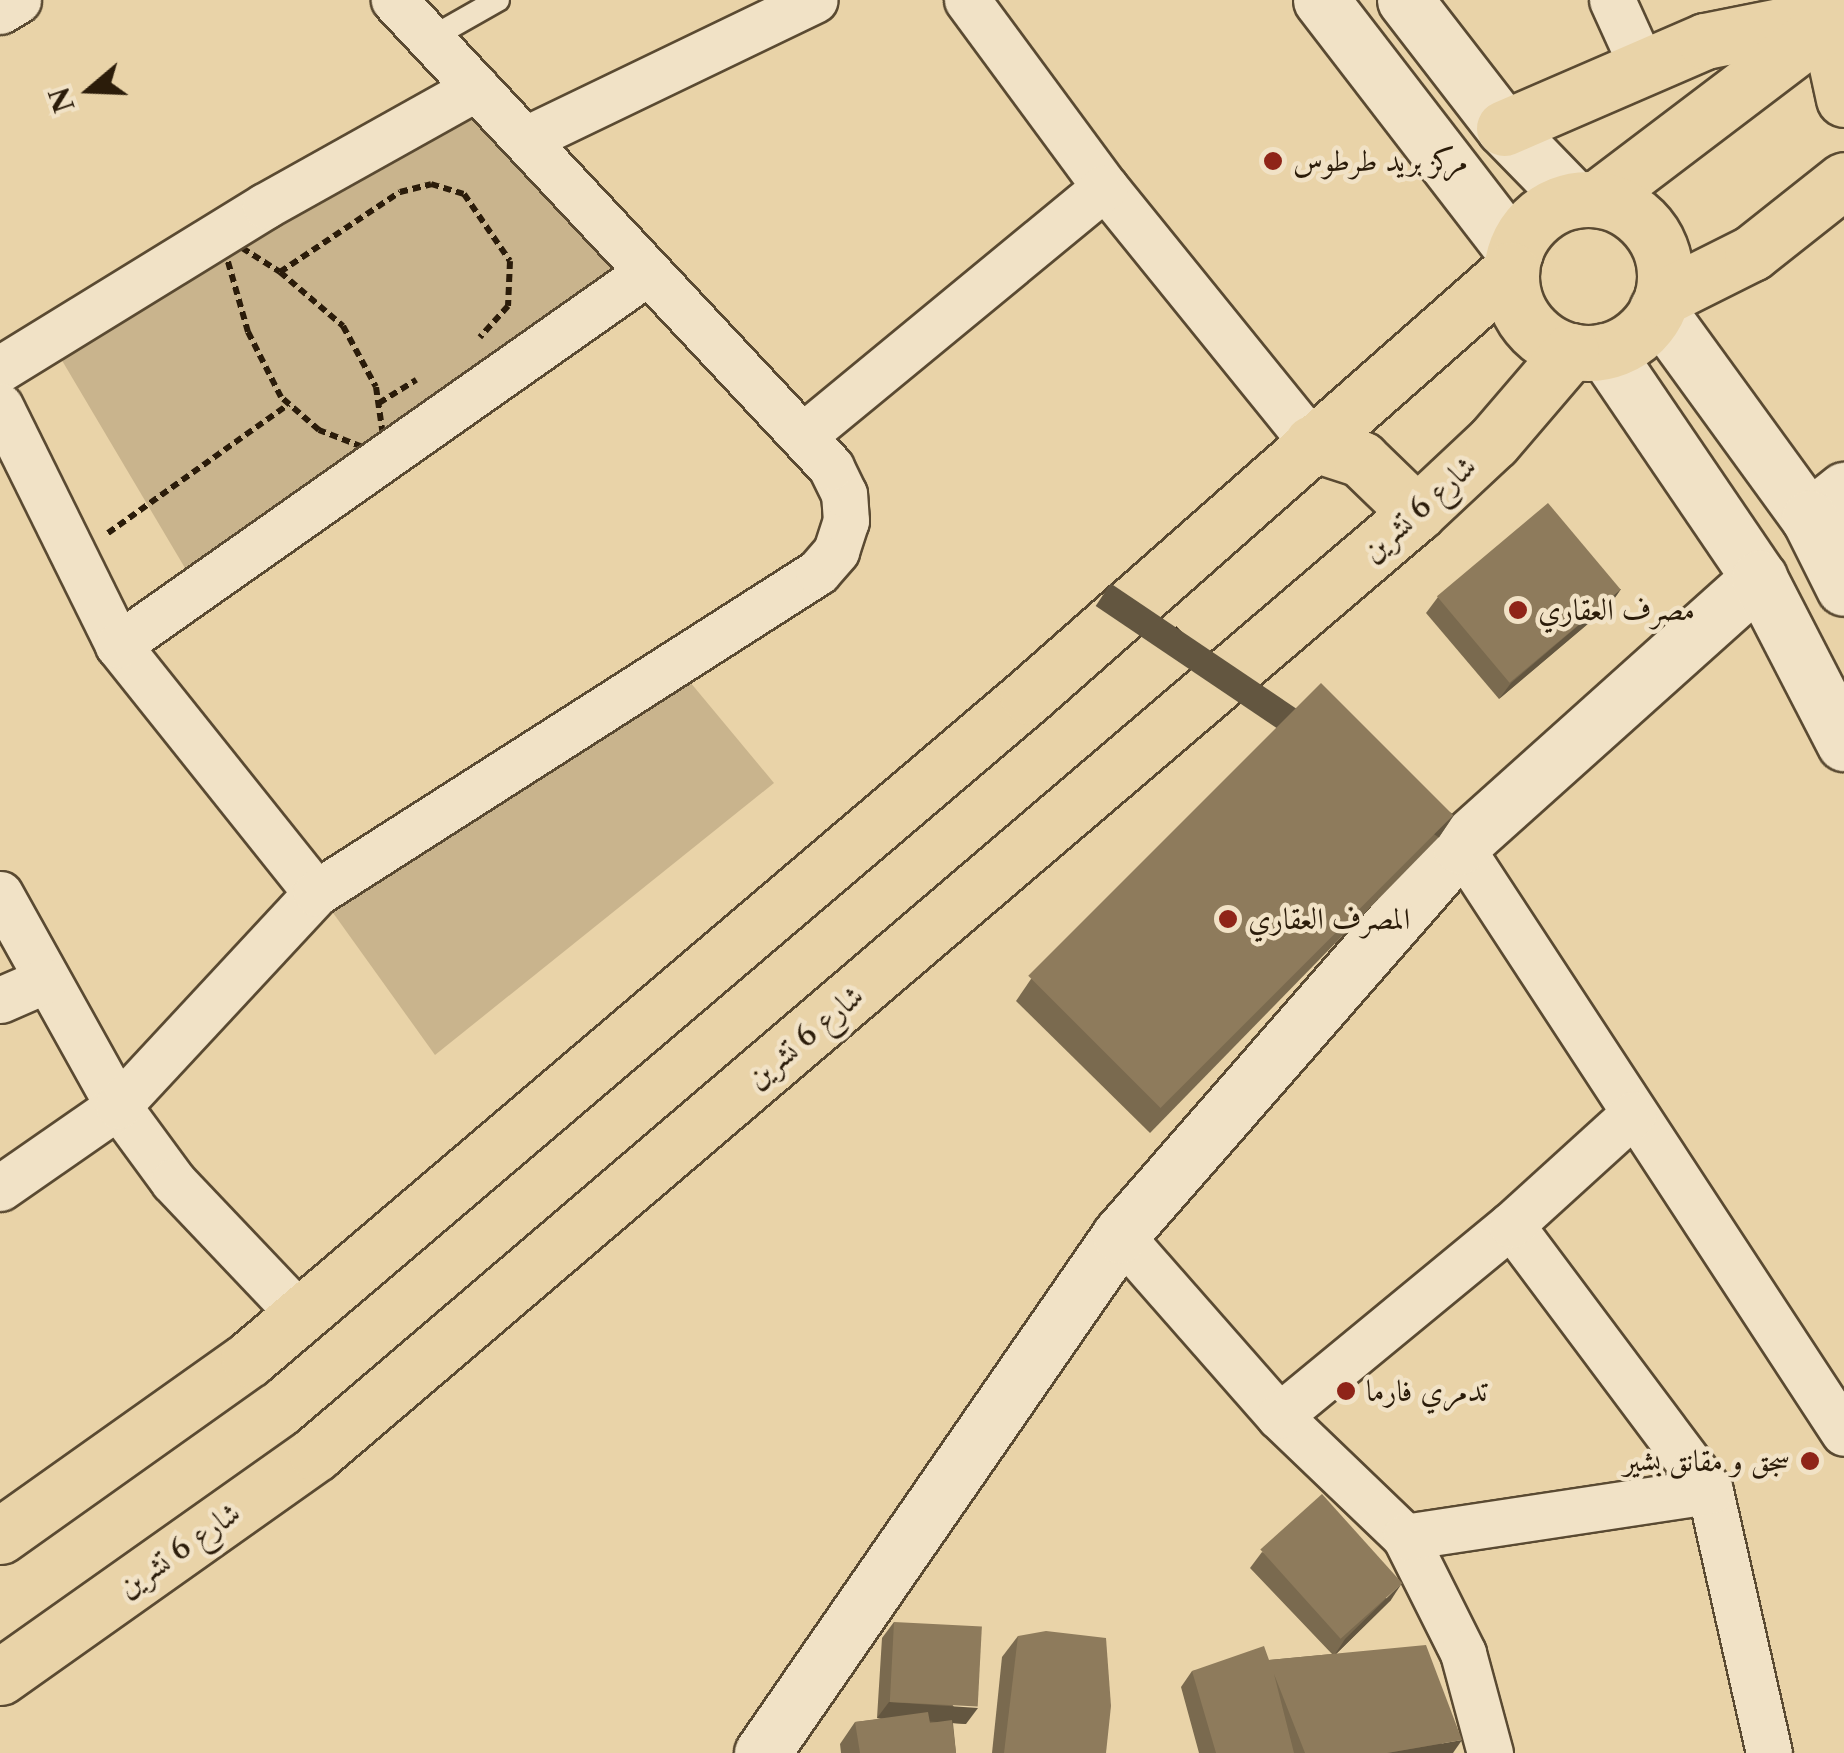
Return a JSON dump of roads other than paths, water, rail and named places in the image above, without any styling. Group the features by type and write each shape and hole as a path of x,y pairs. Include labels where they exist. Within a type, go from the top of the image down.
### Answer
{"main road":[{"path":"1504,128 1641,64 1755,27 1842,12"},
{"path":"1842,12 1834,53 1844,99"},
{"path":"0,1536 249,1359 1142,594 1513,261 1538,218 1585,199 1842,12"},
{"path":"1660,303 1752,253 1844,180"},
{"path":"1513,261 1526,322 1588,351 1644,328 1660,303 1665,276 1652,233 1638,216 1585,199"},
{"name":"شارع 6 تشرين","path":"0,1677 316,1453 1417,513 1588,351"},
{"path":"1312,444 1383,474 1417,513"}],"street":[{"path":"0,11 18,0"},
{"path":"0,1188 118,1106 316,893 818,572 836,551 846,521 844,494 804,435 394,0"},
{"path":"528,138 815,0"},
{"path":"967,0 1105,187 1312,444"},
{"path":"1321,0 1513,261"},
{"path":"1405,0 1504,128 1585,199"},
{"path":"1612,0 1641,64"},
{"path":"0,369 220,234 476,88"},
{"path":"804,435 1105,187"},
{"path":"118,645 648,272"},
{"path":"1660,303 1826,504 1844,588"},
{"path":"1588,351 1760,578 1844,744"},
{"path":"0,406 118,645 316,893"},
{"path":"772,1745 1120,1235 1460,846 1760,578"},
{"path":"1460,846 1844,1433"},
{"path":"0,894 44,981 118,1106 173,1181 300,1314"},
{"path":"0,1000 44,981"},
{"path":"1278,1416 1511,1225 1633,1114"},
{"path":"1511,1225 1710,1490 1769,1753"},
{"path":"1120,1235 1278,1416 1405,1537 1464,1652 1490,1753"},
{"path":"1405,1537 1710,1490"}],"lane":[{"path":"431,38 498,0"}],"place":[{"name":"مركز بريد طرطوس","path":"1273,161"},
{"name":"مصرف العقاري","path":"1518,610"},
{"name":"المصرف العقاري","path":"1228,919"},
{"name":"تدمري فارما","path":"1346,1391"},
{"name":"سجق و مقانق بشير","path":"1810,1461"}]}
